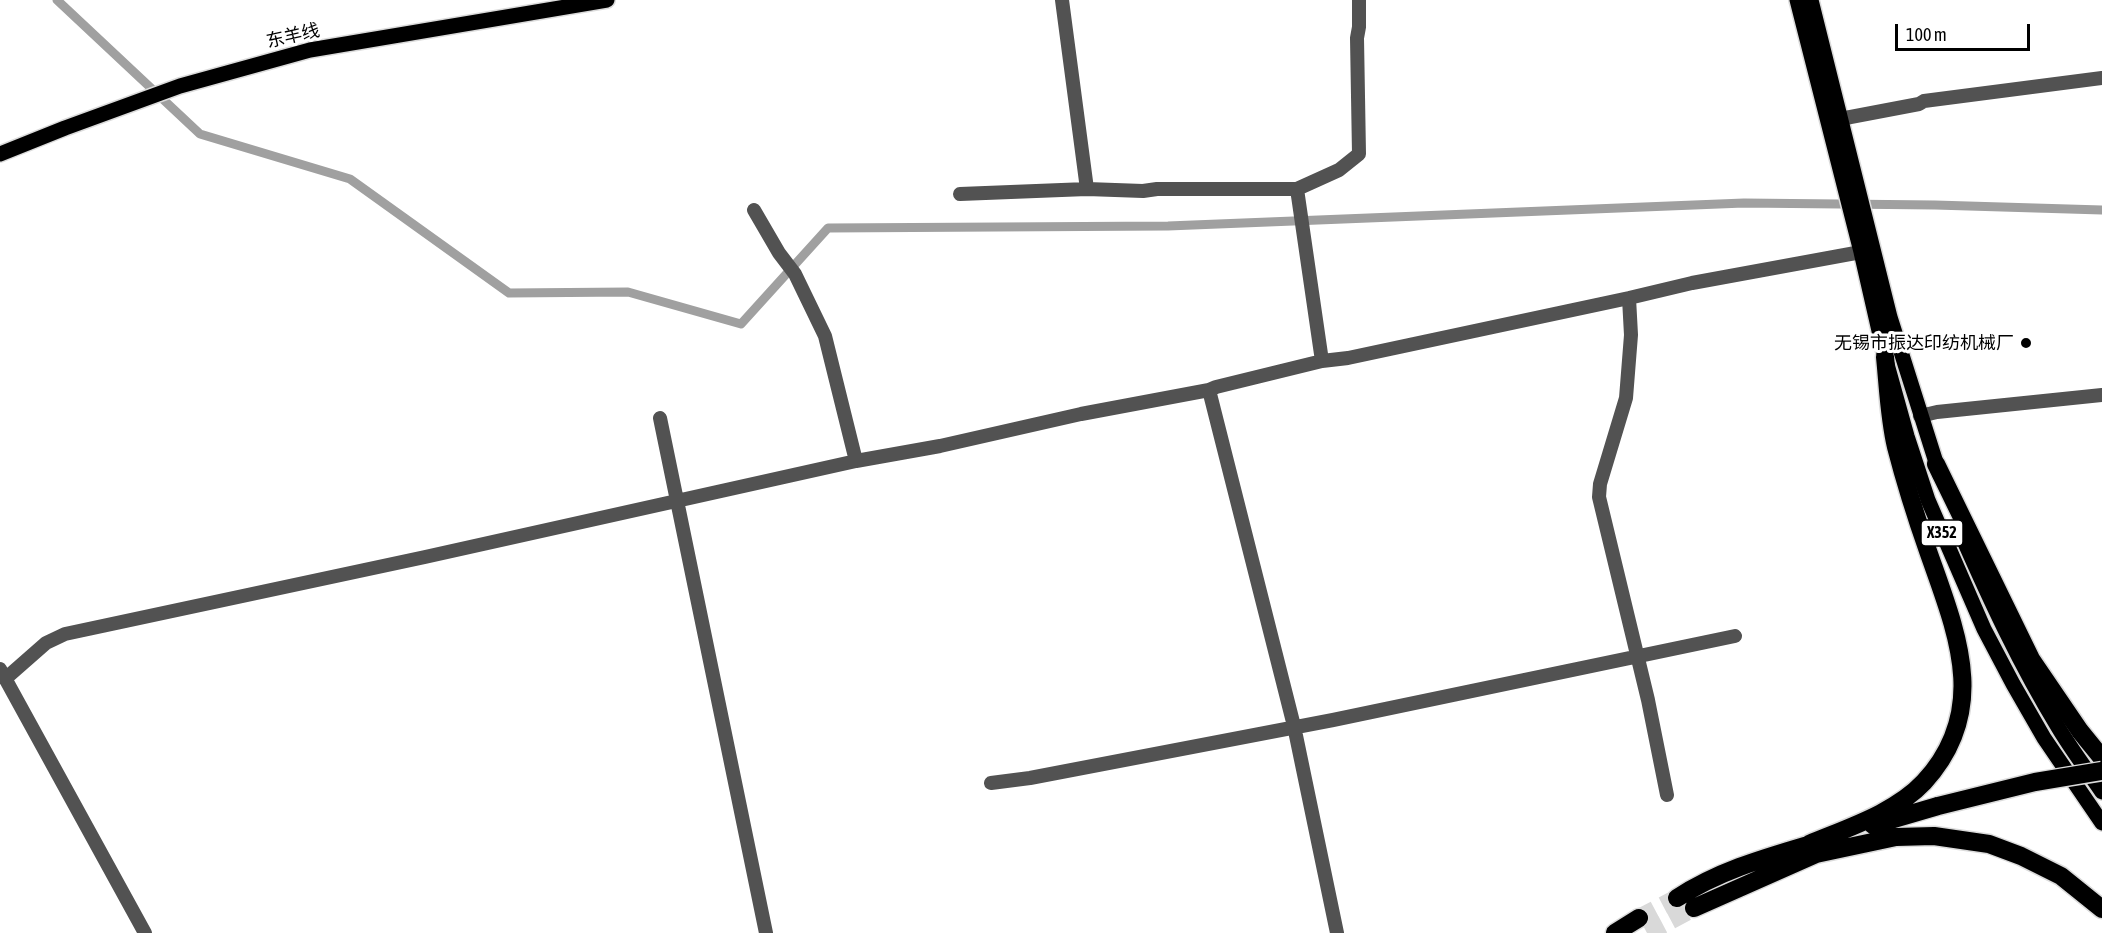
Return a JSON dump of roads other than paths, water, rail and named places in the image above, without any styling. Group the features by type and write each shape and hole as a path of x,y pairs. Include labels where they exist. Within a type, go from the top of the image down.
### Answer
{"highway":[{"path":"1694,908 1813,849 1902,800 1924,782 1942,759 1954,734 1961,710 1964,681 1955,626 1927,548 1896,445 1885,357"},
{"path":"1936,464 2031,659 2080,731 2102,758"},
{"path":"1813,849 1939,809 2035,782 2102,771"},
{"path":"1939,809 2102,780"},
{"path":"1677,898 1734,867 1813,849 1896,837 1934,836 1989,844 2022,856 2061,876 2102,909"},
{"path":"1615,933 1639,918"}],"main road":[{"name":"东羊线","path":"0,154 178,87 310,50 607,0"},
{"name":"X352","path":"1797,0 1857,213 1920,416 1960,532 1992,606 2028,676 2059,729 2102,792"},
{"name":"X352","path":"1811,0 1840,119 1851,188"},
{"name":"X352","path":"1857,213 1861,252 1885,357 1928,500 1984,629 2044,738 2102,823"}],"street":[{"path":"1062,0 1087,189"},
{"path":"960,195 1087,189 1143,191 1157,189 1298,195 1339,170 1359,154 1357,38 1359,0"},
{"path":"1840,119 1919,104 1924,101 2102,78"},
{"path":"1298,195 1322,361"},
{"path":"754,210 779,253 795,274 825,336 856,461"},
{"path":"145,933 3,674 46,643 65,634 413,560 856,461 940,446 1081,414 1209,390 1322,361 1348,358 1692,283 1861,252"},
{"path":"1629,298 1631,335 1626,398 1600,484 1599,497 1667,795"},
{"path":"1209,390 1294,726 1337,933"},
{"path":"1920,416 1936,412 2102,395"},
{"path":"660,418 766,933"},
{"path":"991,783 1030,778 1333,720 1735,636"}],"waterway":[{"path":"57,0 200,134 350,179 509,293 628,292 741,324 828,228 1168,226 1744,203 2102,210"}],"tunnel":[{"path":"1639,918 1677,898"},
{"path":"1647,933 1694,908"}],"place":[{"name":"无锡市振达印纺机械厂","path":"2026,343"}]}
